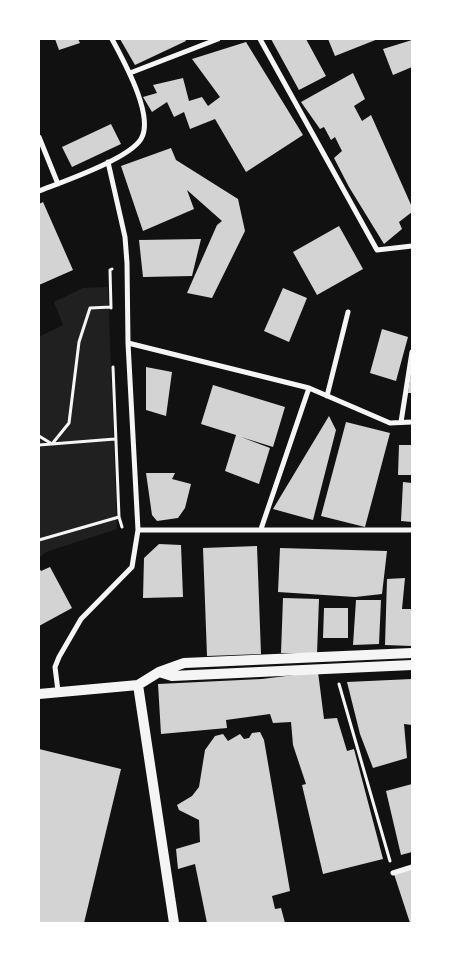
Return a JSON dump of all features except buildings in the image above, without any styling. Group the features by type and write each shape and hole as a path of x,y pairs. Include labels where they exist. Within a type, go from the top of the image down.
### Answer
{"main road":[{"path":"39,694 138,685 160,672 184,663 412,653"},
{"path":"160,672 172,676 412,665"},
{"path":"138,685 174,923"}],"street":[{"path":"39,192 108,162 130,150 141,140 144,129 143,116 130,73 112,39"},
{"path":"130,73 218,39"},
{"path":"260,39 377,250 412,246"},
{"path":"39,137 58,184"},
{"path":"58,691 55,667 58,657 81,620 132,567 138,530 128,343 127,263 124,237 108,162"},
{"path":"327,396 348,312"},
{"path":"128,343 309,388 390,423 412,422"},
{"path":"401,422 412,352"},
{"path":"261,529 309,388"},
{"path":"138,530 412,530"},
{"path":"393,873 412,867"}],"path":[{"path":"111,316 110,270 127,263"},
{"path":"52,444 69,423 79,342 90,308 111,307"},
{"path":"112,363 119,518 123,531"},
{"path":"39,436 52,444"},
{"path":"39,445 115,439"},
{"path":"39,540 119,518"},
{"path":"335,669 393,873"}],"shaded area":[{"path":"108,287 117,529 46,552 39,558 39,337 63,325 54,302 83,288"}]}
